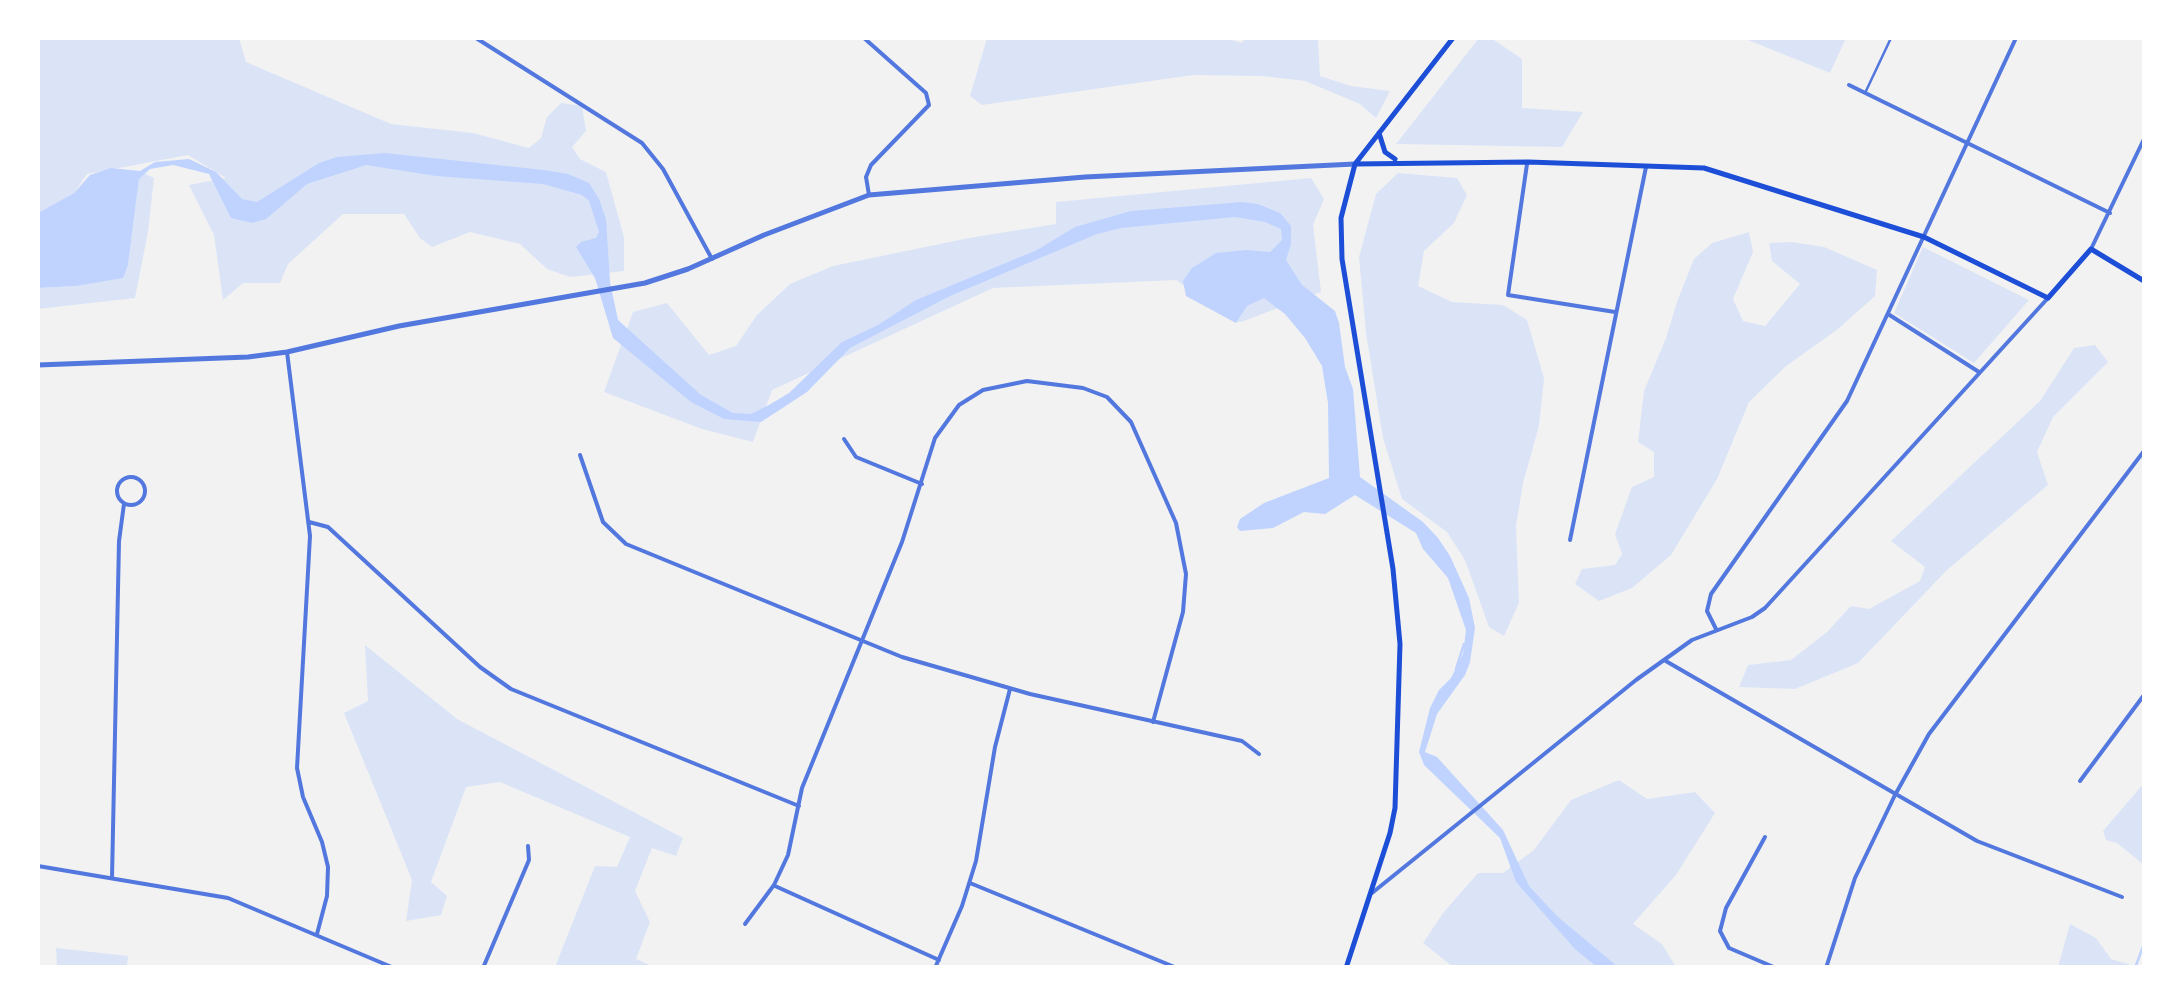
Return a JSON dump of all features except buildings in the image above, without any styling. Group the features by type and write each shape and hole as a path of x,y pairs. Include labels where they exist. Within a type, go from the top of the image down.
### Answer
{"main road":[{"path":"1346,968 1390,833 1398,782 1400,644 1393,569 1342,259 1341,218 1355,164 1453,38"},
{"path":"1379,133 1385,152 1398,161"},
{"path":"1355,164 1528,162 1712,169 1924,237 2048,298 2090,249 2144,282"}],"street":[{"path":"476,38 642,143 663,169 712,259"},
{"path":"864,38 926,94 929,104 871,165 866,176 870,195"},
{"path":"1716,629 1707,611 1711,594 1847,401 2016,38"},
{"path":"1849,84 2110,213"},
{"path":"2090,249 2144,139"},
{"path":"1528,162 1508,294 1615,312"},
{"path":"38,365 287,352 399,326 616,289 663,278 870,195 1085,176 1355,164"},
{"path":"1570,540 1646,165"},
{"path":"1372,894 1576,726 1664,660 1692,640 1752,617 1765,608 2048,298"},
{"path":"1888,314 1978,372"},
{"path":"287,352 309,522 297,768 328,867 327,896 317,934"},
{"path":"745,924 774,885 795,834 802,788 912,516 939,430 959,405 983,390 1027,382 1094,391 1116,404 1131,422 1176,523 1185,557 1182,612 1154,722"},
{"path":"844,439 856,456 922,484"},
{"path":"1826,968 1855,878 1895,795 1950,704 2144,451"},
{"path":"580,455 602,522 618,539 861,642 1010,689 1242,741 1260,754"},
{"path":"112,878 124,504 118,487 124,479 138,479 146,489 144,498 138,504 124,504"},
{"path":"309,522 328,527 480,668 512,689 799,806"},
{"path":"1664,660 1977,841 2122,897"},
{"path":"935,968 970,883 1010,689"},
{"path":"2080,781 2144,695"},
{"path":"1764,837 1726,908 1720,931 1730,948 1776,968"},
{"path":"483,968 529,860 528,846"},
{"path":"38,866 228,898 394,968"},
{"path":"970,883 1176,968"},
{"path":"774,885 939,960"}],"lane":[{"path":"1866,92 1891,38"}],"shaded area":[{"path":"38,38 239,38 246,62 391,124 473,133 529,148 541,138 547,117 561,103 582,106 586,131 572,147 580,159 606,172 624,237 624,271 570,277 547,269 520,244 470,232 432,247 420,238 404,214 343,214 288,264 280,283 243,283 223,300 214,235 189,185 226,178 188,155 87,174 74,193 38,213"},
{"path":"987,38 1225,38 1242,43 1245,38 1318,38 1320,76 1351,86 1390,91 1376,118 1360,104 1305,81 1262,76 1193,75 982,105 970,96"},
{"path":"1479,38 1491,38 1522,59 1522,108 1583,112 1562,147 1396,144"},
{"path":"1743,38 1846,38 1830,73"},
{"path":"140,171 154,178 135,298 38,309 38,288 76,286 128,265"},
{"path":"1398,173 1457,178 1467,195 1454,223 1424,251 1418,286 1452,302 1503,305 1527,320 1544,378 1539,426 1516,526 1519,603 1504,636 1489,627 1465,560 1447,532 1402,499 1383,438 1366,333 1359,257 1376,194"},
{"path":"1311,178 1324,199 1313,225 1321,292 1241,322 1176,280 993,288 772,390 753,442 702,429 604,392 633,312 667,303 709,355 736,346 757,315 790,284 833,266 1056,224 1056,202"},
{"path":"1749,232 1753,252 1733,299 1743,321 1765,326 1800,284 1772,261 1769,243 1824,247 1877,270 1875,296 1785,367 1749,402 1717,479 1671,555 1632,588 1599,601 1575,584 1582,569 1615,565 1622,554 1615,534 1632,487 1654,477 1654,452 1638,442 1644,391 1694,259 1712,243"},
{"path":"1923,247 2029,300 1974,363 1894,313"},
{"path":"2095,345 2108,362 2053,417 2037,452 2048,485 1947,570 1858,663 1795,689 1739,687 1748,665 1791,660 1827,632 1851,606 1869,609 1920,581 1925,567 1891,541 2040,401 2074,348"},
{"path":"365,645 457,719 683,838 676,856 652,848 635,891 650,922 636,959 654,967 555,967 595,866 617,867 630,837 500,782 466,787 431,882 447,896 441,915 406,921 412,880 344,713 368,701"},
{"path":"1619,780 1647,799 1695,792 1715,813 1676,875 1633,924 1662,944 1676,967 1453,967 1423,943 1478,873 1503,873 1534,850 1571,800"},
{"path":"2144,783 2144,865 2117,843 2106,840 2103,831"},
{"path":"2070,924 2096,938 2111,959 2138,967 2058,967"},
{"path":"56,948 128,956 127,967 57,967"}],"water":[{"path":"385,153 544,170 589,183 606,219 610,282 618,320 701,395 733,413 751,414 789,393 842,342 916,300 1037,250 1075,227 1131,211 1242,202 1280,213 1291,226 1286,260 1302,285 1335,311 1339,323 1345,367 1353,389 1360,477 1423,522 1438,538 1469,598 1475,628 1470,662 1437,714 1425,752 1437,757 1503,830 1529,886 1558,917 1618,967 1597,967 1575,949 1516,882 1500,838 1424,765 1419,752 1430,708 1463,654 1466,630 1448,578 1423,549 1416,533 1355,495 1325,514 1304,512 1273,528 1240,531 1237,527 1240,519 1264,503 1329,478 1328,403 1322,366 1285,314 1264,298 1247,306 1236,323 1186,296 1183,281 1192,268 1216,253 1270,252 1282,240 1281,229 1235,217 1121,228 1097,234 950,296 850,348 807,392 761,422 724,419 691,402 613,338 595,278 576,247 596,238 599,232 589,201 582,195 543,184 436,176 366,165 307,184 266,219 252,223 231,218 209,174 173,165 150,169 139,179 123,278 38,288 38,213 74,193 90,175 111,168 140,171 155,162 189,159 216,172 242,199 257,202 319,163 337,157"}],"waterway":[{"path":"1456,669 1464,644"},
{"path":"2135,968 2144,944"}]}
